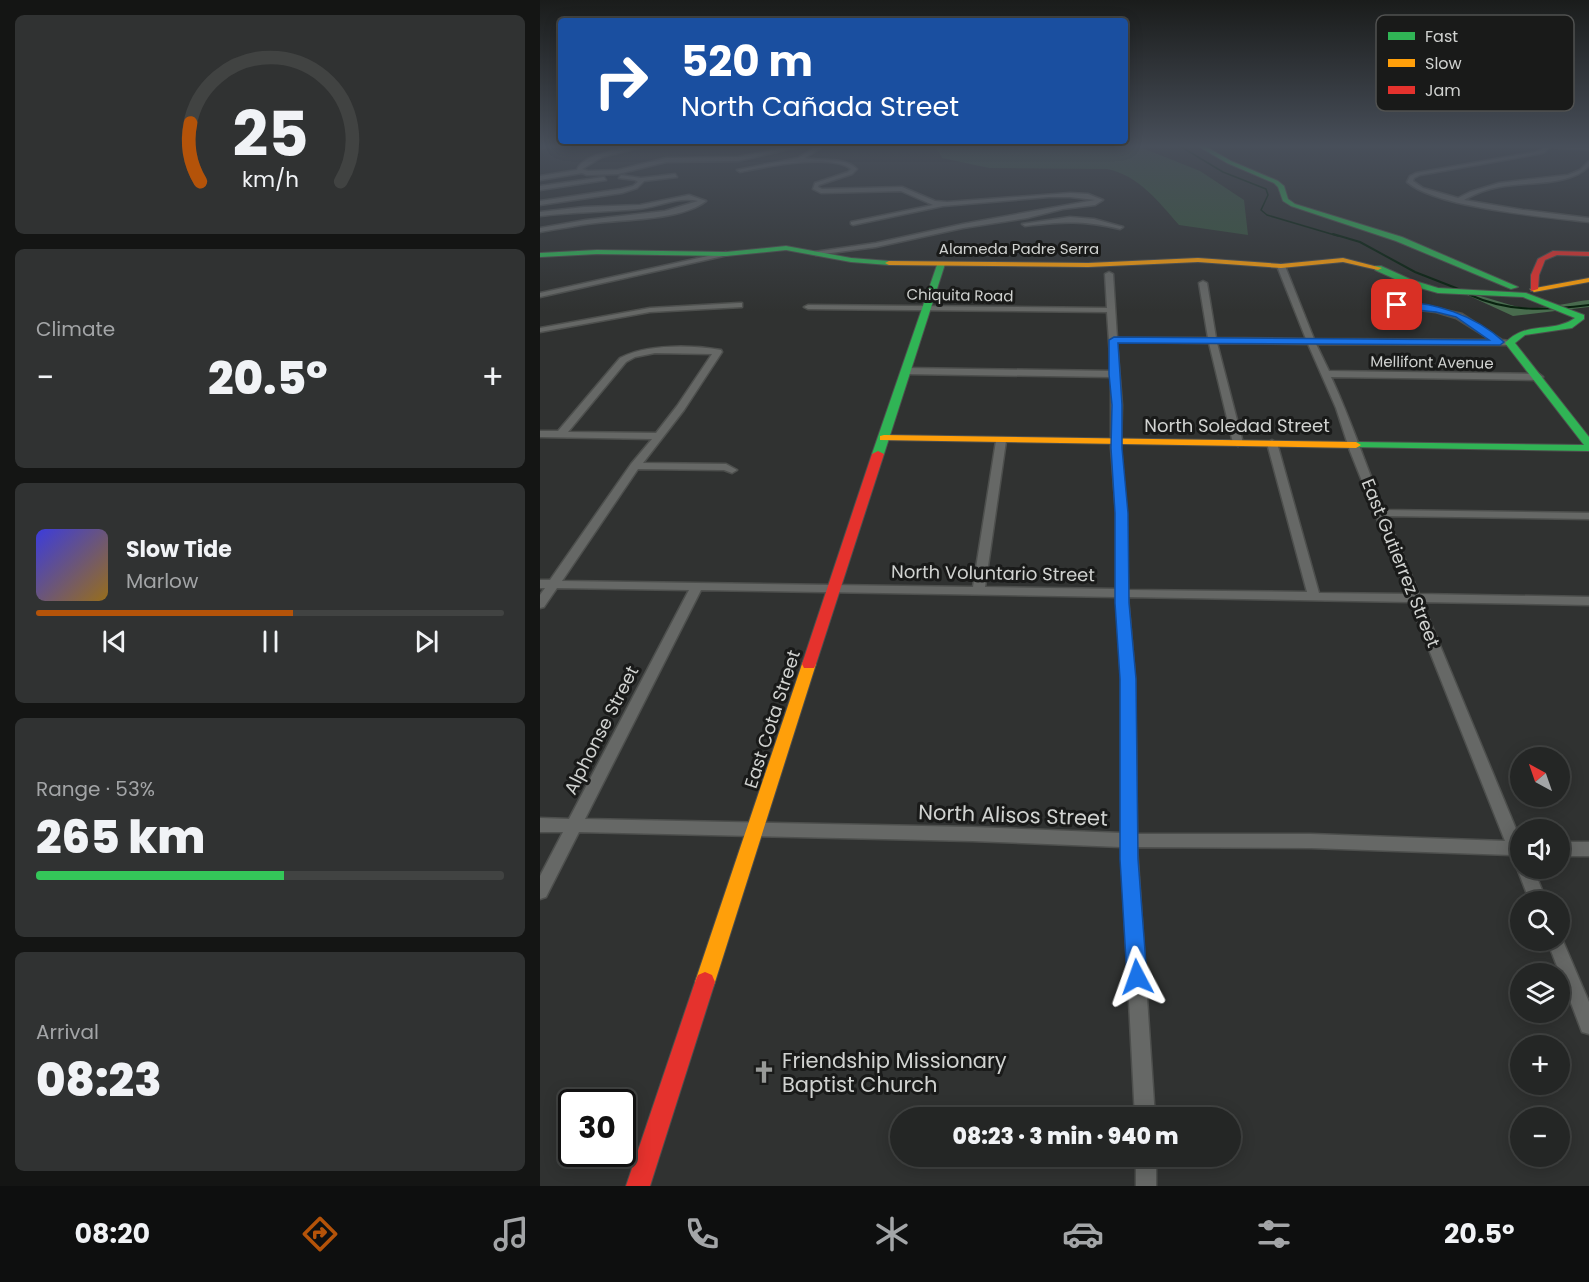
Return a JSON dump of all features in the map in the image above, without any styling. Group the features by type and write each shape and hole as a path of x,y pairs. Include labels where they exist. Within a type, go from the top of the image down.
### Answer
{"street":[{"path":"540,203 558,200"},
{"path":"540,214 592,208 637,208 672,200"},
{"path":"540,231 585,222 665,212 694,206 703,201 701,200"},
{"path":"932,200 941,204"},
{"path":"853,223 941,204 987,200"},
{"path":"816,253 869,246 1099,200"},
{"path":"1285,200 1293,206 1399,239 1494,287 1532,290 1589,280"},
{"path":"1461,200 1589,220"},
{"path":"911,237 1063,219 1091,220 1120,227"},
{"name":"Alameda Padre Serra","path":"540,255 597,252 726,254 786,248 871,262 941,264 1120,265 1198,260 1281,266 1322,260 1348,260 1373,266 1434,289 1494,287"},
{"path":"1532,290 1536,265 1543,257 1557,253 1589,254"},
{"path":"540,295 726,254"},
{"name":"East Cota Street","path":"638,1186 941,264"},
{"name":"East Gutierrez Street","path":"1281,266 1311,342 1341,408 1353,444 1510,830"},
{"path":"1109,274 1117,405 1121,594 1128,679 1130,839 1144,1107"},
{"path":"1203,283 1213,341 1238,443"},
{"path":"1532,290 1563,310 1585,318"},
{"path":"1397,305 1436,310 1459,316 1505,343 1539,376 1589,446"},
{"path":"540,330 672,308 739,306"},
{"name":"Chiquita Road","path":"808,307 1112,310"},
{"path":"1114,340 1505,343 1522,333 1573,326 1585,318"},
{"path":"540,604 635,466 681,408 718,352 650,351 630,355 623,360 560,435"},
{"path":"906,371 1114,374"},
{"name":"Mellifont Avenue","path":"1325,375 1539,376"},
{"path":"540,434 658,436"},
{"name":"North Soledad Street","path":"884,438 1589,446"},
{"path":"978,592 1000,441"},
{"path":"1272,443 1314,596"},
{"path":"635,466 732,470"},
{"path":"1382,513 1589,516"},
{"name":"North Voluntario Street","path":"540,584 1589,602"},
{"name":"Alphonse Street","path":"540,892 697,586"},
{"name":"North Alisos Street","path":"540,825 1311,841 1510,852"},
{"path":"1570,849 1589,849"},
{"path":"1559,951 1589,1025"},
{"path":"1146,1167 1146,1186"}],"green space":[{"path":"1157,200 1244,200 1248,235 1179,225"},
{"path":"1465,294 1524,308 1547,307 1589,300 1589,307 1513,316"}],"waterway":[{"path":"1266,200 1261,210 1267,215 1338,236"},
{"path":"1333,234 1360,242 1415,272 1461,290"},
{"path":"1470,295 1500,305 1529,309 1589,305"}],"traffic: fast":[{"path":"1286,200 1293,205 1399,239 1514,287"},
{"path":"540,255 597,252 726,254 786,248 851,260 889,263"},
{"path":"878,454 941,264"},
{"path":"1378,268 1409,282 1438,290 1521,295"},
{"path":"1526,296 1581,317 1569,326 1522,333 1510,343 1589,444"},
{"path":"1356,445 1589,448"}],"traffic: slow":[{"path":"889,263 1088,265 1198,260 1281,266 1343,260 1378,268"},
{"path":"1534,289 1589,280"},
{"path":"884,438 1356,445"},
{"path":"705,982 809,664"}],"traffic: jam":[{"path":"1534,289 1535,275 1542,259 1556,253 1589,254"},
{"path":"809,664 878,454"},
{"path":"638,1186 705,982"}],"place":[{"name":"Friendship Missionary Baptist Church","path":"764,1072"}],"route":[{"path":"1137,977 1129,859 1128,679 1122,603 1114,340 1500,342 1466,319 1452,313 1397,307 1397,305"}]}
